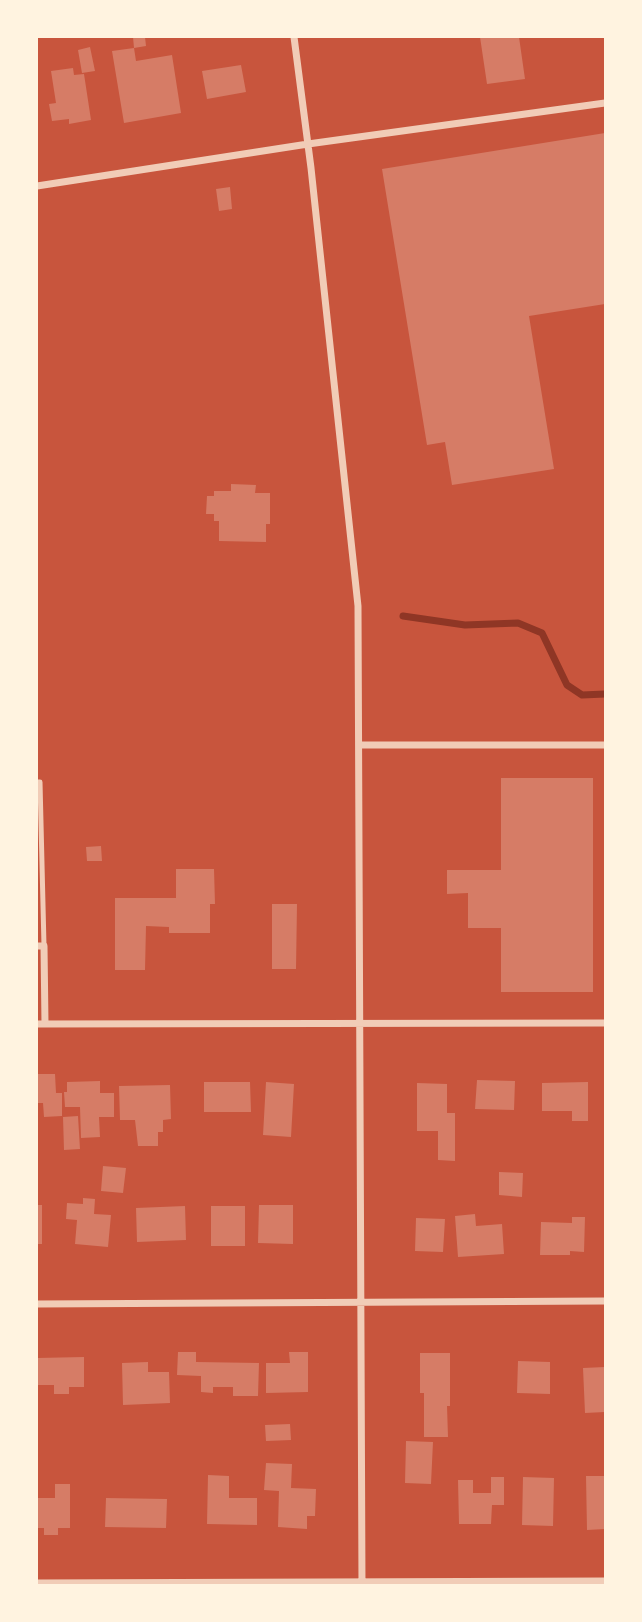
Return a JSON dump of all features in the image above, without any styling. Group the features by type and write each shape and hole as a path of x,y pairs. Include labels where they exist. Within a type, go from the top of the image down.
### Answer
{"street":[{"path":"294,37 358,606 362,1583"},
{"path":"37,186 308,144 605,103"},
{"path":"359,745 605,745"},
{"path":"41,946 41,1024 605,1023"},
{"path":"37,1304 605,1301"},
{"path":"37,1583 605,1581"}],"lane":[{"path":"37,782 40,782 41,946"}],"building":[{"path":"133,37 145,37 146,46 134,48"},
{"path":"480,37 519,37 525,79 487,84"},
{"path":"90,47 95,71 82,73 78,50"},
{"path":"134,48 136,61 172,55 181,113 124,123 112,51"},
{"path":"241,65 246,92 207,99 202,71"},
{"path":"73,68 74,75 84,74 91,120 69,124 69,119 52,121 49,104 56,103 51,71"},
{"path":"605,133 605,304 529,316 554,469 452,485 445,442 427,445 382,169"},
{"path":"230,187 232,209 219,211 216,189"},
{"path":"231,484 256,485 255,493 270,493 270,524 266,524 266,542 219,541 219,521 214,521 214,514 206,514 207,496 214,496 214,491 231,491"},
{"path":"501,778 593,778 593,992 501,992 501,928 468,928 468,893 447,894 447,870 501,870"},
{"path":"101,846 102,861 87,861 86,847"},
{"path":"176,869 214,869 215,904 210,904 210,933 169,933 169,927 146,926 145,970 115,970 115,898 176,898"},
{"path":"272,904 297,904 296,969 272,969"},
{"path":"37,1074 55,1074 56,1093 62,1093 62,1116 44,1117 43,1103 37,1103"},
{"path":"477,1080 515,1081 514,1110 475,1109"},
{"path":"100,1081 100,1093 114,1093 114,1117 99,1117 100,1137 81,1138 80,1107 65,1107 64,1092 67,1092 67,1082"},
{"path":"204,1082 250,1082 251,1112 204,1112"},
{"path":"266,1082 294,1084 291,1137 263,1135"},
{"path":"588,1082 588,1121 572,1121 572,1111 542,1111 542,1083"},
{"path":"417,1083 447,1084 447,1113 455,1113 455,1161 438,1160 438,1131 417,1131"},
{"path":"170,1085 171,1119 163,1120 163,1132 158,1132 158,1146 138,1146 135,1120 120,1120 119,1086"},
{"path":"78,1116 80,1149 64,1150 63,1117"},
{"path":"103,1166 126,1168 123,1193 101,1191"},
{"path":"499,1172 523,1173 522,1197 499,1195"},
{"path":"83,1198 95,1199 94,1214 111,1215 108,1247 75,1244 77,1220 66,1219 67,1203 83,1204"},
{"path":"37,1205 42,1205 42,1244 37,1244"},
{"path":"259,1205 293,1205 293,1244 258,1243"},
{"path":"185,1206 186,1240 137,1242 136,1208"},
{"path":"211,1206 245,1206 245,1246 211,1246"},
{"path":"475,1214 476,1226 502,1224 504,1254 458,1257 455,1216"},
{"path":"572,1217 585,1217 584,1252 540,1255 541,1222 572,1223"},
{"path":"416,1218 445,1219 443,1252 415,1251"},
{"path":"178,1352 196,1352 196,1362 259,1363 258,1396 233,1396 233,1387 213,1387 213,1393 201,1392 201,1376 177,1375"},
{"path":"289,1352 308,1352 308,1392 266,1393 266,1363 290,1363"},
{"path":"420,1353 450,1353 448,1437 424,1437"},
{"path":"84,1357 84,1387 69,1387 69,1394 54,1394 54,1385 37,1385 37,1358"},
{"path":"518,1361 550,1362 550,1394 517,1393"},
{"path":"148,1362 148,1372 169,1372 170,1403 123,1405 122,1363"},
{"path":"605,1367 605,1412 585,1413 583,1368"},
{"path":"290,1424 291,1440 266,1441 265,1425"},
{"path":"406,1441 433,1442 431,1484 405,1483"},
{"path":"266,1463 292,1464 291,1488 316,1489 315,1516 307,1516 307,1529 278,1527 279,1491 264,1490"},
{"path":"208,1475 229,1476 229,1498 257,1498 257,1525 207,1524"},
{"path":"586,1476 605,1476 605,1529 587,1530"},
{"path":"491,1477 504,1477 504,1505 492,1505 491,1524 459,1524 458,1480 473,1480 473,1493 491,1493"},
{"path":"523,1477 554,1478 553,1526 522,1525"},
{"path":"55,1484 70,1484 70,1528 58,1528 58,1535 44,1535 44,1528 37,1528 37,1498 55,1498"},
{"path":"106,1498 167,1499 166,1528 105,1527"}],"waterway":[{"path":"403,616 465,625 518,623 542,633 567,685 582,695 605,694"}]}
